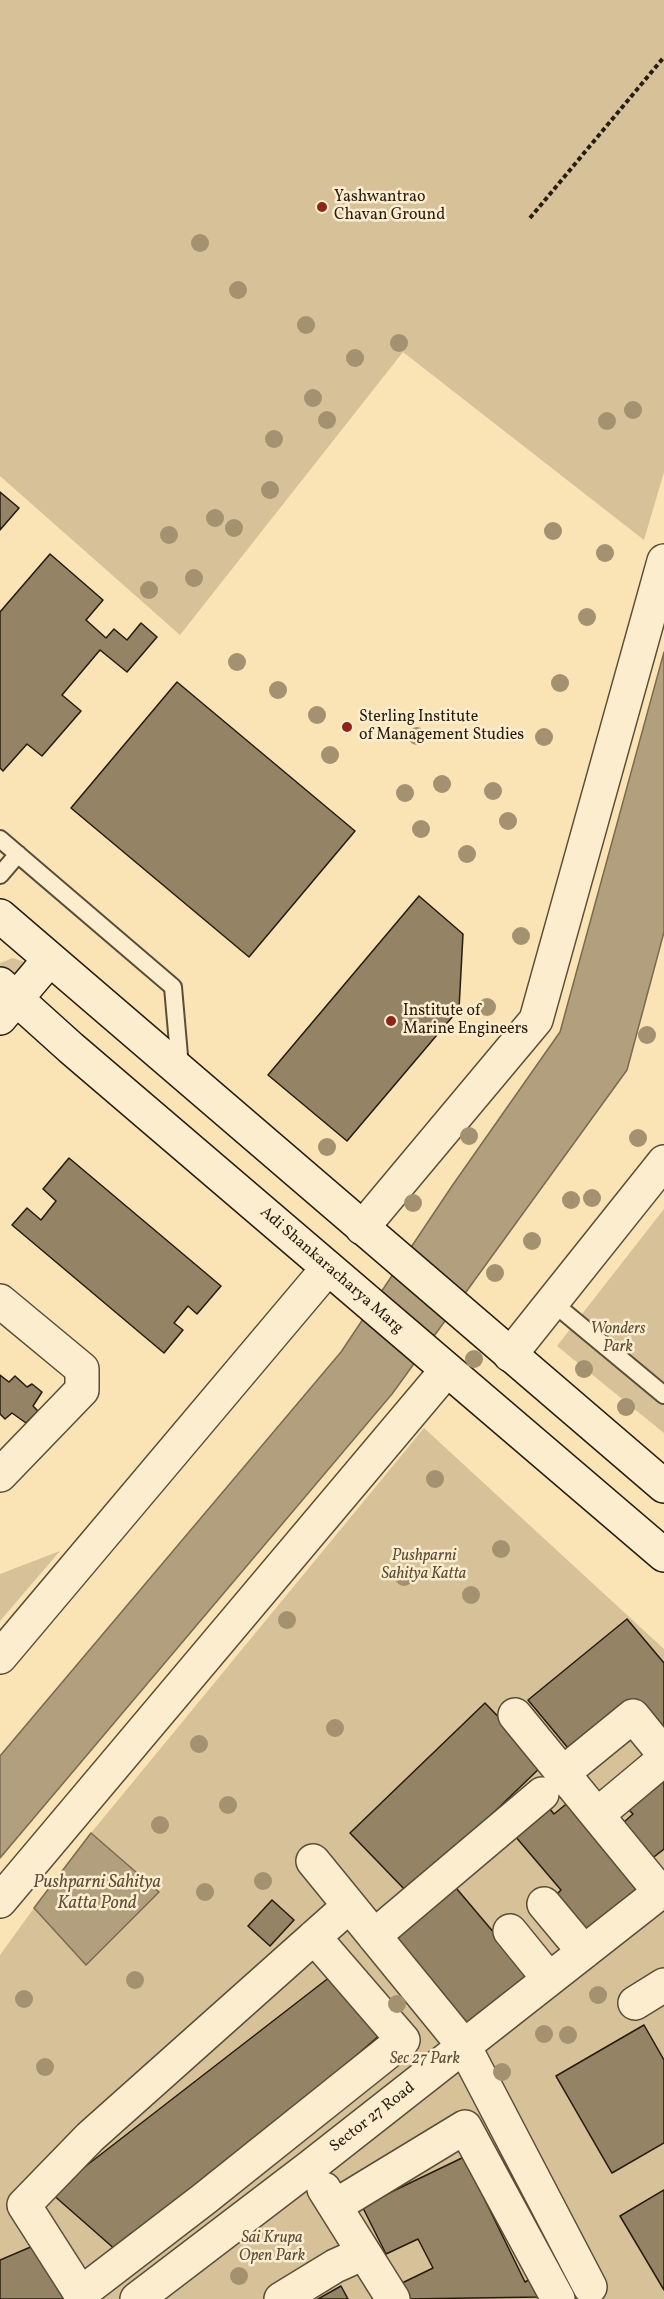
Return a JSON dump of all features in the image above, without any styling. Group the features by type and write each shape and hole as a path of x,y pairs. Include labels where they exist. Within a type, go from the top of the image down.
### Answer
{"street":[{"path":"371,1236 536,1020 664,561"},
{"path":"0,916 180,1073 664,1486"},
{"path":"6,1000 49,960"},
{"name":"Adi Shankaracharya Marg","path":"6,1000 71,1048 664,1555"},
{"path":"510,1355 664,1162"},
{"path":"0,1657 338,1277"},
{"path":"0,1301 82,1369 82,1390 0,1475"},
{"path":"0,1901 439,1364"},
{"path":"515,1715 552,1783 597,1815 662,1890"},
{"path":"375,1936 633,1716 664,1754"},
{"path":"597,1815 664,1759"},
{"path":"313,1862 464,2046 589,2284 557,2298 465,2127 335,2206"},
{"name":"Sector 27 Road","path":"137,2299 310,2167 662,1890"},
{"path":"544,1904 584,1952"},
{"path":"314,1937 403,2040 82,2296 24,2205 90,2137 314,1937 350,1906"},
{"path":"510,1931 549,1979"},
{"path":"635,2003 664,1985"},
{"path":"310,2167 393,2299"},
{"path":"281,2299 335,2266 364,2253"}],"lane":[{"path":"0,839 173,987 180,1073"},
{"path":"0,875 18,854"},
{"path":"552,1302 664,1395"}],"path":[{"path":"530,218 664,57"}],"green space":[{"path":"0,0 664,0 664,472 644,540 403,352 180,635 0,476"},
{"path":"13,958 28,963 0,1002 0,963"},
{"name":"Wonders Park","path":"664,1209 664,1433 557,1346"},
{"name":"Sec 27 Park","path":"424,1428 664,1649 664,2299 0,2299 0,1955 34,1908 86,1965 159,1892 91,1833"},
{"path":"60,1551 0,1621 0,1574"}],"water":[{"path":"664,652 664,932 627,1070 392,1394 0,1858 0,1756 341,1352 452,1186 560,1032"},
{"name":"Pushparni Sahitya Katta Pond","path":"91,1833 159,1892 86,1965 34,1908"}],"building":[{"path":"0,492 19,508 0,530"},
{"path":"50,554 103,600 86,620 106,638 114,629 127,640 141,623 157,637 127,672 100,650 62,695 81,711 42,756 27,744 3,771 0,768 0,612"},
{"path":"177,682 355,831 249,957 71,808"},
{"path":"419,896 463,934 459,1009 347,1141 268,1075"},
{"path":"69,1158 221,1286 197,1314 188,1306 174,1323 183,1330 164,1353 12,1225 27,1208 41,1220 56,1201 43,1189"},
{"path":"0,1375 9,1382 15,1376 27,1387 32,1384 42,1392 33,1406 38,1411 26,1423 12,1413 5,1419 0,1414"},
{"path":"627,1619 664,1663 664,1740 635,1704 573,1754 528,1700"},
{"path":"485,1703 544,1764 409,1894 350,1833"},
{"path":"664,1769 664,1849 650,1860 623,1823 633,1814 622,1803"},
{"path":"570,1801 644,1890 589,1936 555,1896 561,1890 515,1836 549,1808 554,1814"},
{"path":"451,1882 534,1980 466,2037 383,1939"},
{"path":"272,1900 294,1920 270,1946 248,1926"},
{"path":"335,1973 380,2035 196,2193 117,2251 51,2193"},
{"path":"644,2025 664,2060 664,2143 612,2173 556,2076"},
{"path":"464,2157 525,2282 530,2279 540,2297 407,2299 400,2284 433,2268 418,2239 386,2254 362,2206"},
{"path":"664,2190 664,2290 620,2216"},
{"path":"40,2243 65,2299 0,2299 0,2260"},
{"path":"341,2286 348,2299 318,2299"}],"place":[{"name":"Yashwantrao Chavan Ground","path":"322,207"},
{"name":"Sterling Institute of Management Studies","path":"347,727"},
{"name":"Institute of Marine Engineers","path":"391,1021"}],"park label":[{"name":"Pushparni Sahitya Katta","path":"424,1566"},
{"name":"Sai Krupa Open Park","path":"272,2248"}]}
